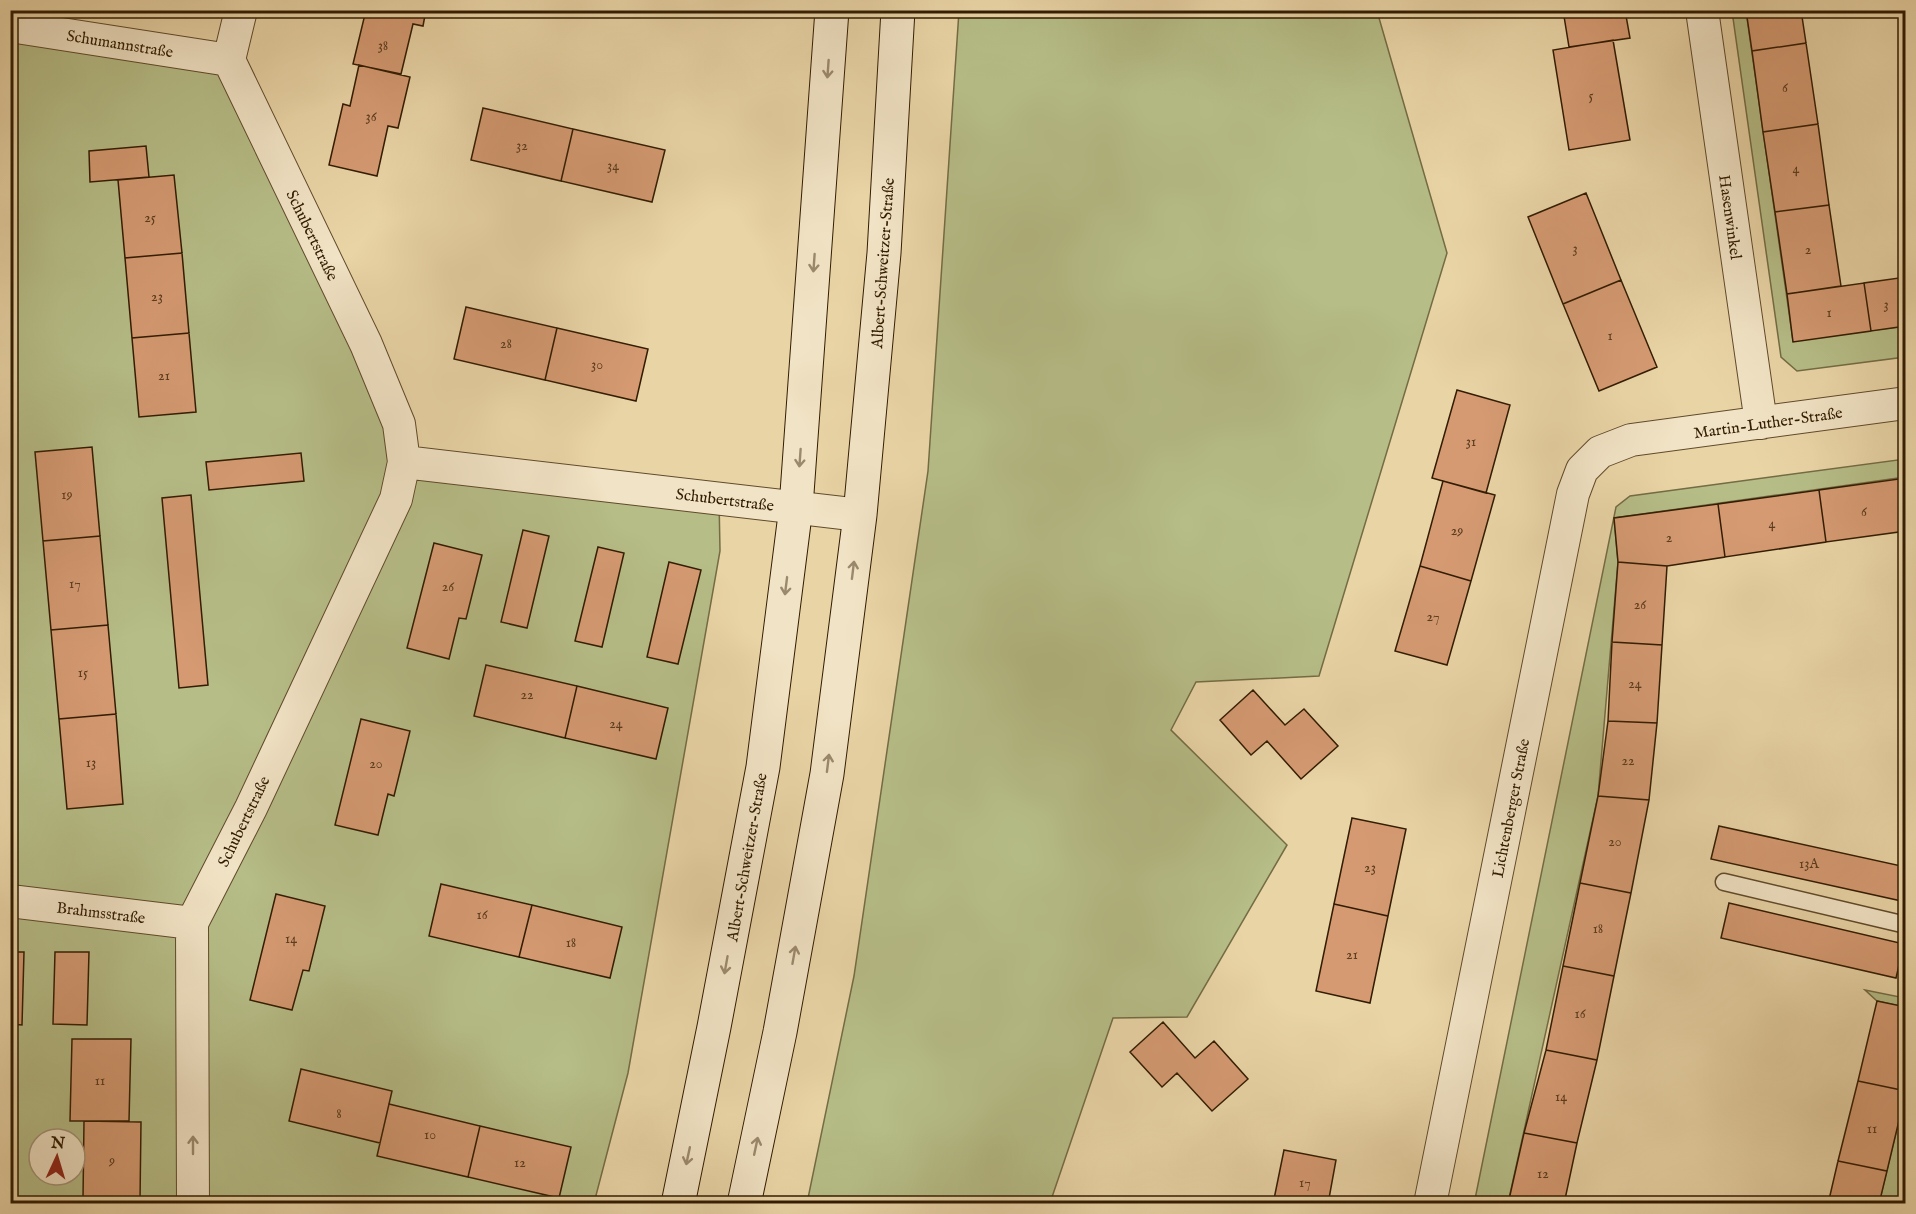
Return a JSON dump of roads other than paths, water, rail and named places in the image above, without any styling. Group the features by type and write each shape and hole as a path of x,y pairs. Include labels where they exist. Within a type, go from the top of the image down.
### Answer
{"main road":[{"name":"Albert-Schweitzer-Straße","path":"678,1203 763,767 796,507 832,10"},
{"name":"Albert-Schweitzer-Straße","path":"744,1203 780,1032 827,774 860,515 884,253 898,10"}],"street":[{"path":"229,60 241,10"},
{"name":"Hasenwinkel","path":"1702,10 1761,423"},
{"name":"Schumannstraße","path":"10,26 229,60"},
{"name":"Schubertstraße","path":"193,1203 192,923 251,808 396,499 404,462 399,424 366,344 229,60"},
{"name":"Martin-Luther-Straße","path":"1631,440 1905,403"},
{"name":"Lichtenberger Straße","path":"1430,1203 1573,494 1582,470 1600,452 1631,440"},
{"name":"Schubertstraße","path":"404,462 796,507"},
{"path":"796,507 860,515"},
{"name":"Brahmsstraße","path":"10,902 192,923"}],"lane":[{"path":"1725,882 1905,925"}]}
